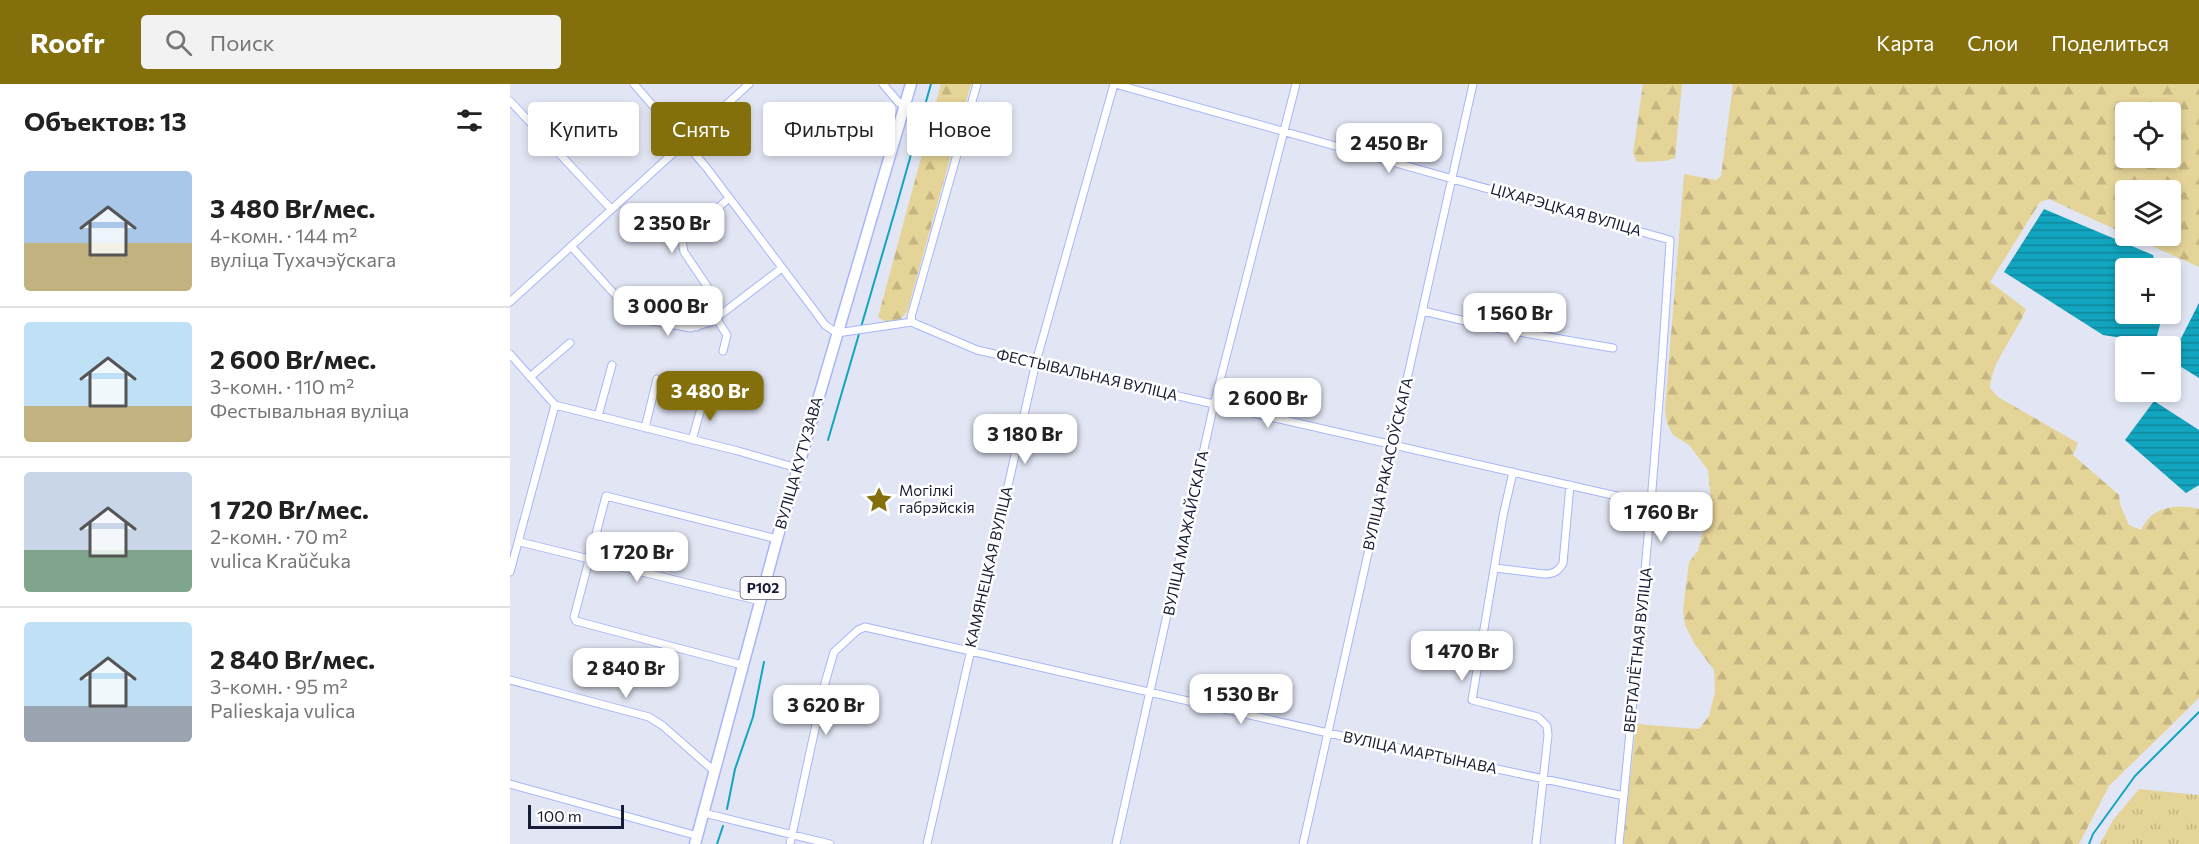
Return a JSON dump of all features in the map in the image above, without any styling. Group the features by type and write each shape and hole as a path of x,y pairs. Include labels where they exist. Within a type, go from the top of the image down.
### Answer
{"main road":[{"name":"ВУЛІЦА КУТУЗАВА","path":"697,840 742,665 797,468 911,84"}],"street":[{"path":"634,84 651,103"},
{"path":"729,102 749,84"},
{"path":"883,84 899,103 905,105"},
{"path":"697,156 825,325 837,333 912,319 977,84"},
{"name":"ЦІХАРЭЦКАЯ ВУЛІЦА","path":"1114,84 1670,240"},
{"name":"КАМЯНЕЦКАЯ ВУЛІЦА","path":"927,844 1036,362 1114,84"},
{"name":"ВУЛІЦА МАЖАЙСКАГА","path":"1116,844 1214,404 1296,84"},
{"name":"ВУЛІЦА РАКАСОЎСКАГА","path":"1303,844 1473,84"},
{"path":"510,101 611,210"},
{"path":"510,302 669,156"},
{"path":"697,327 688,301 707,286 684,252 682,240 729,198"},
{"name":"ВЕРТАЛЁТНАЯ ВУЛІЦА","path":"1619,844 1661,402 1670,240"},
{"path":"571,246 636,318 691,328 716,318 782,268"},
{"path":"1423,311 1495,328 1613,348"},
{"path":"716,318 727,336 723,351"},
{"name":"ФЕСТЫВАЛЬНАЯ ВУЛІЦА","path":"912,319 977,350 1652,504"},
{"path":"530,377 570,343"},
{"path":"510,354 555,405 797,468"},
{"path":"598,416 612,365"},
{"path":"645,428 657,379"},
{"path":"692,440 704,399"},
{"path":"510,572 520,542 555,405"},
{"path":"1513,472 1503,516 1472,700 1538,717 1547,726 1548,735 1536,844"},
{"path":"1496,568 1544,574 1558,571 1563,563 1570,485"},
{"path":"742,665 576,621 574,617 606,496 777,539"},
{"path":"520,542 760,601"},
{"name":"ВУЛІЦА МАРТЫНАВА","path":"792,835 825,683 834,652 858,630 866,627 1328,733 1624,796"},
{"path":"510,680 649,717 663,726 714,771"},
{"path":"510,784 697,840"},
{"path":"704,813 830,844"},
{"path":"790,844 792,835"}],"green space":[{"path":"941,84 971,84 966,102 936,102"},
{"path":"1643,84 1682,84 1675,158 1665,161 1637,162 1633,153"},
{"path":"1733,84 2199,84 2199,267 2152,246 2181,246 2181,180 2115,180 2115,229 2049,199 2040,202 1990,282 2026,309 1995,368 1990,388 1998,397 2078,443 2073,455 2119,495 2120,504 2129,525 2141,530 2149,518 2159,511 2180,506 2199,509 2199,698 2109,786 2079,844 1623,844 1636,724 1699,729 1709,716 1715,692 1714,670 1694,643 1685,625 1683,610 1689,562 1698,551 1711,500 1708,470 1689,445 1673,435 1667,423 1665,410 1684,174 1716,180 1721,176"},
{"path":"922,156 951,156 907,312 900,320 886,322 878,317"},
{"path":"2139,789 2199,795 2199,844 2100,844 2113,820"}],"water":[{"path":"2044,209 2115,239 2115,246 2132,246 2153,255 2154,258 2115,258 2115,324 2160,324 2157,336 2103,335 2004,272"},
{"path":"2199,303 2199,378 2181,367 2181,338"},
{"path":"2156,402 2199,430 2199,485 2186,493 2125,440"}],"waterway":[{"path":"828,440 931,84"},
{"path":"727,809 735,769 753,717 764,662"},
{"path":"2089,844 2093,834 2135,776 2199,712"},
{"path":"717,844 723,826"}],"place":[{"name":"Могілкі габрэйскія","path":"879,500"}]}
